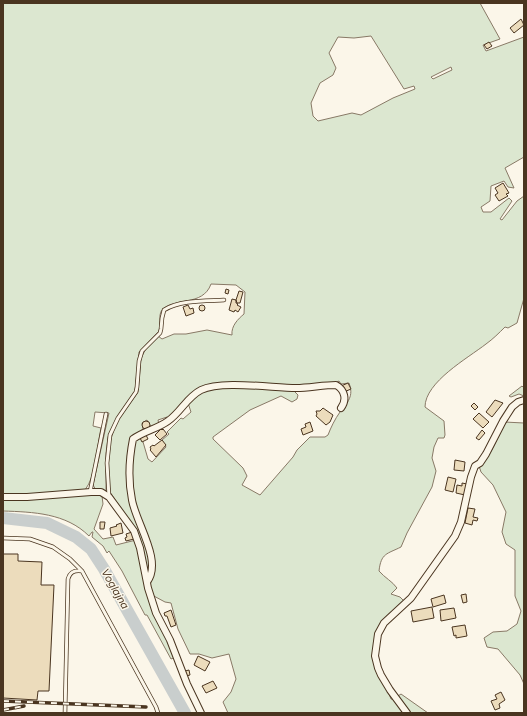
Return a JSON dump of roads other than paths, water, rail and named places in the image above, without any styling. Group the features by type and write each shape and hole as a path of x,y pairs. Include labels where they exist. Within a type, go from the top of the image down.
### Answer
{"street":[{"path":"147,582 152,572 149,552 132,502 130,482 130,451 133,439 141,433 160,427 169,421 194,395 202,389 212,386 241,385 296,388 336,385 344,393 345,403 341,408"},
{"path":"407,713 390,690 378,668 376,656 378,634 384,623 411,598 455,536 461,522 471,477 475,466 480,463 486,454 502,421 512,407 518,402 524,400"},
{"path":"3,497 27,497 101,492 109,497 134,532 140,548 147,582 156,613 170,640 187,684 201,713"}],"lane":[{"path":"109,497 107,463 110,435 118,418 136,392 138,387 139,361 142,351 160,333 164,310 169,307 190,302 224,300"},
{"path":"90,492 106,414"},
{"path":"3,538 30,539 53,547 70,558 82,570 158,713"},
{"path":"64,713 68,580 70,574 82,570"}],"waterway":[{"name":"Voglajna","path":"3,518 47,523 76,537 91,549 104,569 185,713"}],"railway":[{"path":"3,701 146,707"},
{"path":"3,710 24,706"}]}
